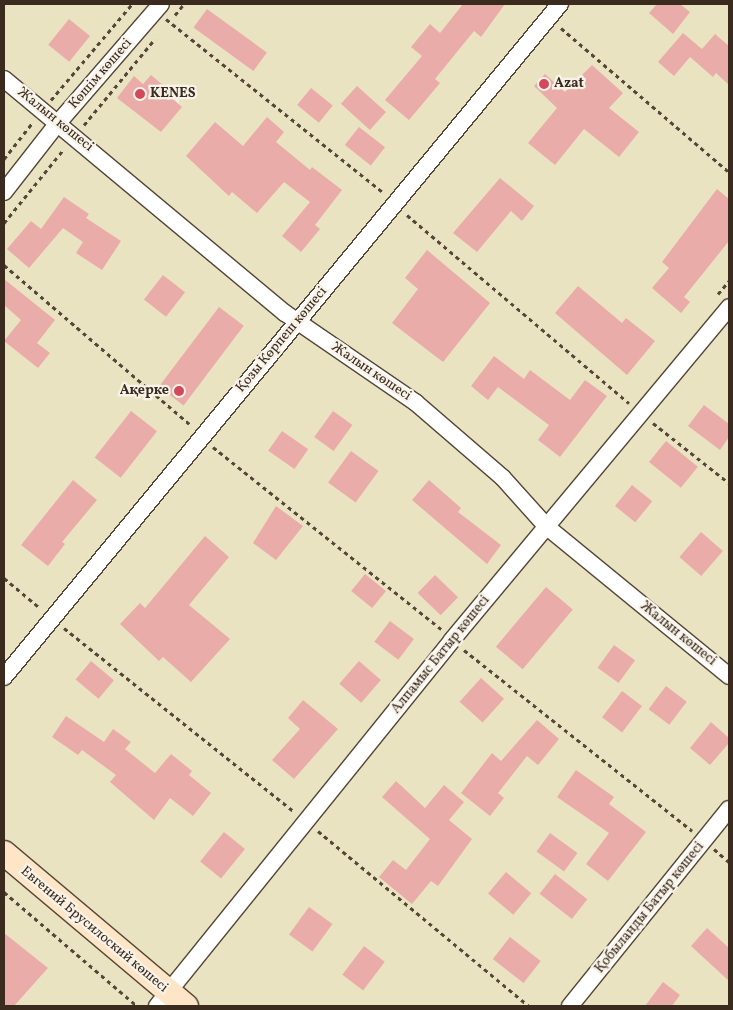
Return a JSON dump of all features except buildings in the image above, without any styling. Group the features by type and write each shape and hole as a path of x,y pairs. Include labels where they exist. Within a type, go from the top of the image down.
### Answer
{"main road":[{"name":"Евгений Брусилоский көшесі","path":"4,853 170,1002"}],"street":[{"name":"Қозы Көрпеш көшесі","path":"4,677 560,4"},
{"name":"Көшім көшесі","path":"4,192 58,123 159,7"},
{"name":"Жалын көшесі","path":"4,79 297,322 415,402 503,478 548,527 729,676"},
{"name":"Алпамыс Батыр көшесі","path":"170,1002 306,822 452,640 548,527 729,307"},
{"name":"Қобыланды Батыр көшесі","path":"570,1006 729,809"}],"path":[{"path":"4,159 132,4"},
{"path":"163,29 184,4"},
{"path":"159,7 169,22 394,204 640,413 729,483"},
{"path":"549,18 729,172"},
{"path":"4,223 156,37"},
{"path":"4,265 192,426 201,438 704,840"},
{"path":"4,578 306,822 528,1006"},
{"path":"4,892 138,1006"}],"place":[{"name":"Azat","path":"544,84"},
{"name":"KENES","path":"140,94"},
{"name":"Ақерке","path":"179,391"}]}
